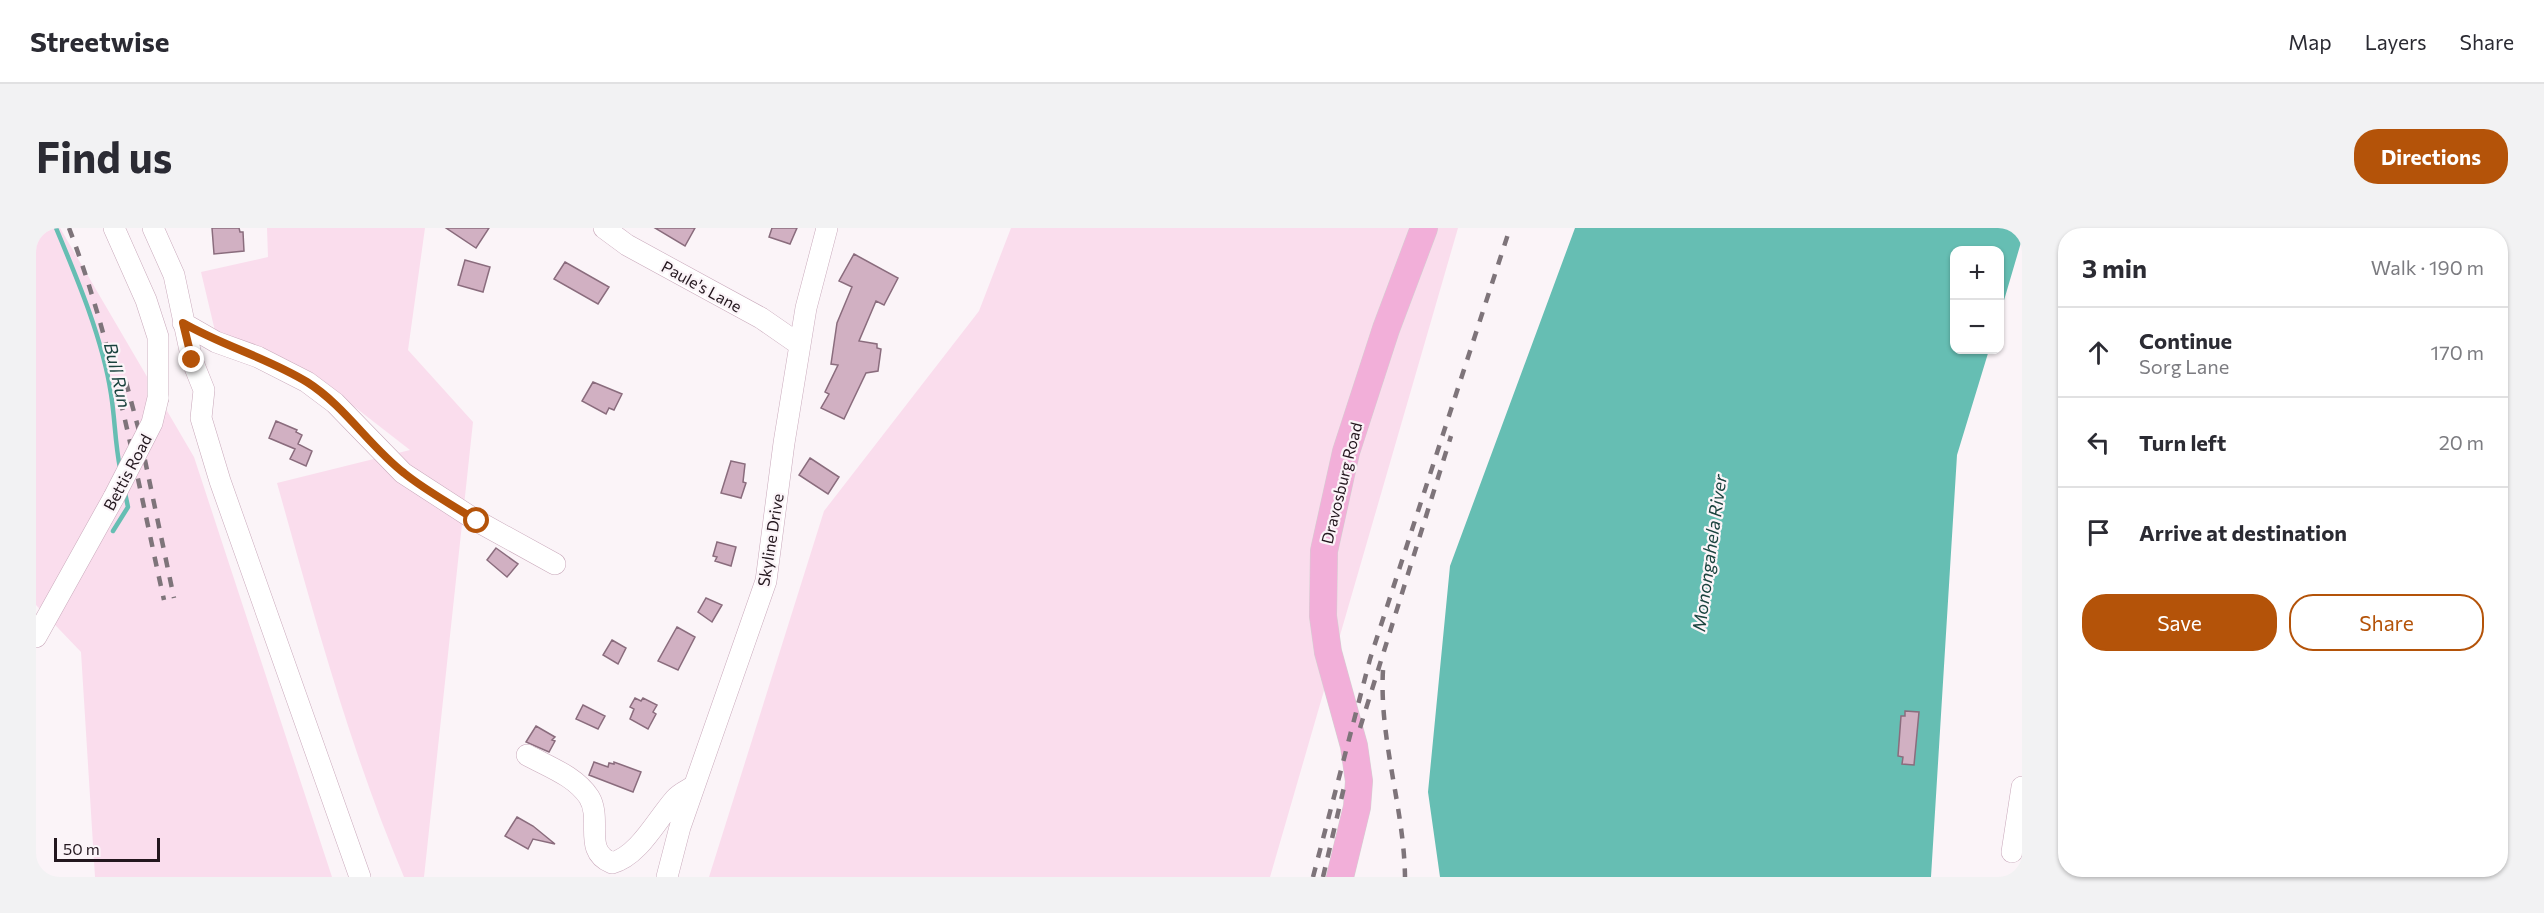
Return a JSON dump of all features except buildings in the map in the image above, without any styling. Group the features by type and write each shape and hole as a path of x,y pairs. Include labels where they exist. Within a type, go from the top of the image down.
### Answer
{"main road":[{"name":"Dravosburg Road","path":"1340,877 1357,807 1359,781 1354,746 1328,652 1323,616 1324,551 1330,513 1346,453 1386,328 1424,228"}],"street":[{"name":"Bettis Road","path":"36,637 114,497 152,423 158,398 158,337 146,300 114,228"},
{"path":"153,228 174,275 192,360 204,390 201,418 220,481 360,877"},
{"name":"Paule's Lane","path":"604,228 627,245 761,318 800,345"},
{"name":"Skyline Drive","path":"667,877 680,827 766,581 806,308 827,228"},
{"path":"183,323 216,342 258,357 307,382 334,403 403,473 477,521 555,564"},
{"path":"527,755 572,779 588,795 595,809 594,847 599,856 612,862 620,861 634,849 676,797 694,786"},
{"path":"2012,852 2022,787"}],"shaded area":[{"path":"36,228 60,228 194,457 332,877 95,877 81,652 36,605"},
{"path":"267,228 425,228 408,350 473,422 424,877 404,877 385,829 334,682 277,483 410,450 356,408 215,331 201,272 268,257"},
{"path":"1011,228 1458,228 1270,877 709,877 824,511 979,311"}],"water":[{"name":"Monongahela River","path":"1575,228 2022,228 2022,239 2004,300 2004,246 1950,246 1950,354 1988,354 1957,455 1931,877 1440,877 1428,792 1450,566"}],"waterway":[{"name":"Bull Run","path":"56,228 81,288 102,352 111,394 120,468"},
{"name":"Bull Run","path":"113,531 128,507 125,493"}],"railway":[{"path":"69,228 112,366 164,600"},
{"path":"1313,877 1370,659 1510,228"},
{"path":"126,382 138,427 174,598"},
{"path":"1360,728 1451,436"},
{"path":"1383,670 1385,722 1401,825 1405,877"},
{"path":"1323,877 1345,783"}],"route":[{"path":"192,360 183,323 216,342 258,357 307,382 334,403 403,473 477,521"}]}
